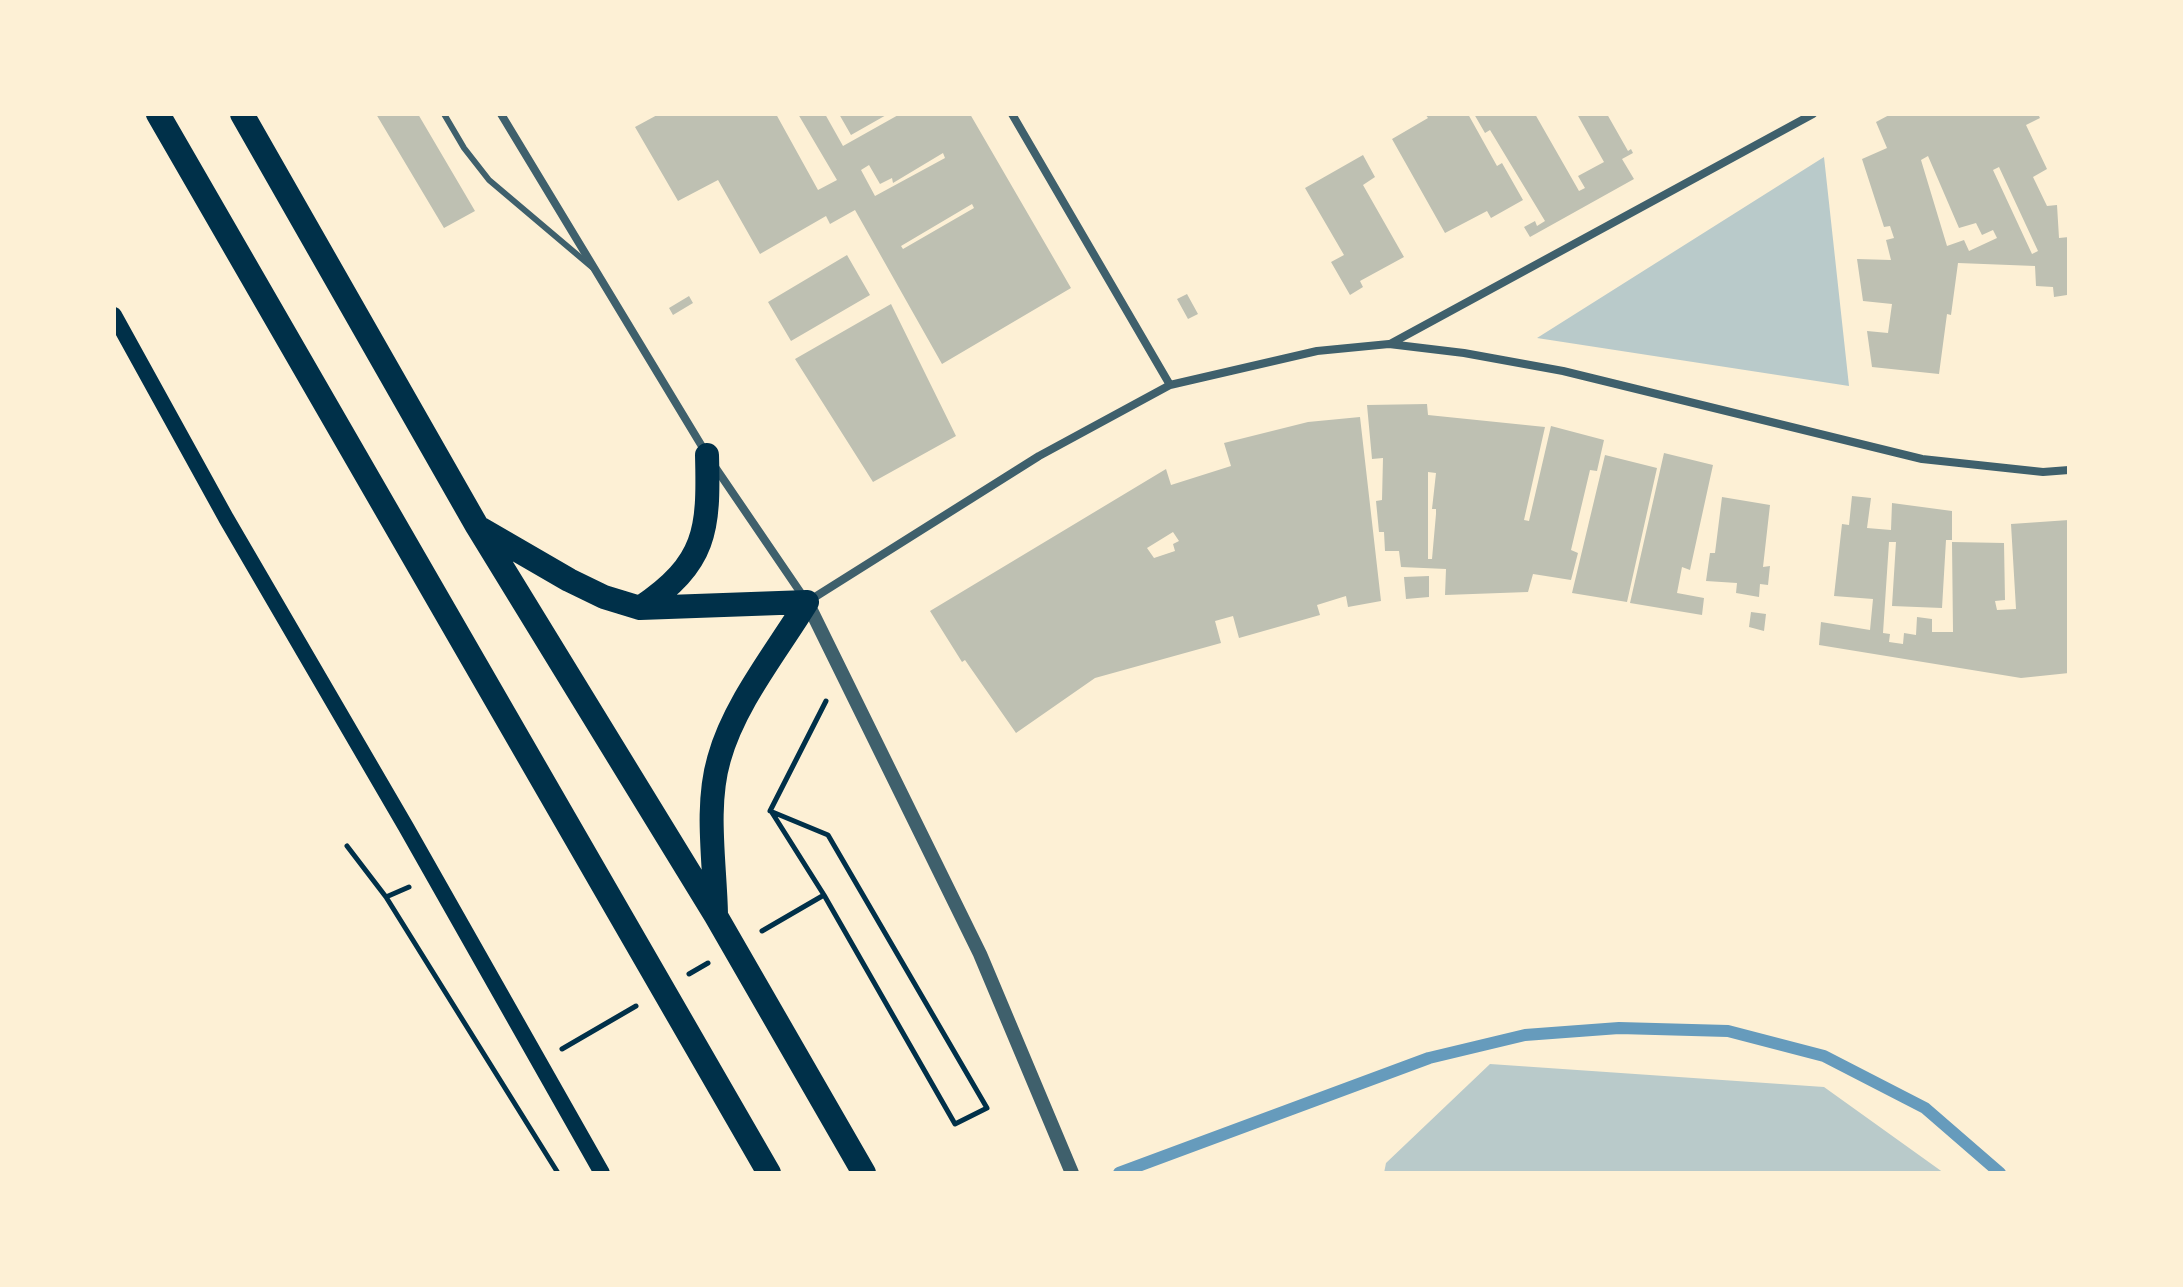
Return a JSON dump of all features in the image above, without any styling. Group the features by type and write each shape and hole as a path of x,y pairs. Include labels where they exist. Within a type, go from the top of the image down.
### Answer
{"highway":[{"path":"158,114 765,1167"},
{"path":"242,114 477,526 716,916 864,1173"},
{"path":"640,608 670,588 690,563 705,530 707,455"},
{"path":"477,526 569,580 604,597 640,608 807,602"},
{"path":"716,916 712,806 718,760 736,715 807,602"}],"main road":[{"path":"114,315 226,518 602,1173"}],"street":[{"path":"501,114 707,455 807,602 980,954 1072,1173"},
{"path":"1012,114 1170,385"},
{"path":"1389,344 1813,114"},
{"path":"807,602 1039,456 1170,385 1317,351 1389,344 1464,353 1563,371 1922,459 2043,472 2069,470"}],"lane":[{"path":"444,114 464,148 489,180 600,274"}],"path":[{"path":"770,811 827,698"},
{"path":"770,811 828,835 987,1108 955,1124 824,895 770,811"},
{"path":"347,846 386,897 558,1173"},
{"path":"386,897 418,884"},
{"path":"756,935 824,895"},
{"path":"688,975 716,959"},
{"path":"553,1054 648,999"}],"shaded area":[{"path":"1824,157 1849,386 1537,338"},
{"path":"1490,1064 1824,1087 1944,1173 1384,1173 1386,1163"}],"building":[{"path":"376,114 418,114 475,211 444,228"},
{"path":"659,114 776,114 818,190 837,180 798,114 825,114 843,146 900,114 970,114 1071,288 942,364 855,210 830,224 826,216 760,254 718,180 678,201 635,127","holes":["943,153 945,158 875,196 861,170 869,165 880,184 892,178 893,183","972,204 974,208 903,249 901,246"]},
{"path":"839,114 888,114 851,135"},
{"path":"1425,114 1468,114 1497,166 1502,163 1523,200 1491,218 1487,211 1445,233 1392,139 1428,118"},
{"path":"1474,114 1535,114 1579,191 1585,188 1578,176 1604,162 1577,114 1607,114 1628,151 1631,149 1633,153 1622,159 1634,179 1530,237 1524,227 1535,221 1537,226 1545,221 1490,130 1485,133"},
{"path":"1891,114 2038,114 2040,118 2026,125 2047,169 2033,177 2047,206 2057,205 2059,238 2069,237 2067,295 2054,297 2053,287 2036,286 2035,266 1958,263 1939,374 1872,367 1867,331 1888,333 1892,304 1863,301 1857,259 1891,260 1886,240 1894,238 1890,226 1884,227 1862,159 1887,148 1876,122","holes":["1928,156 1959,228 1976,223 1982,235 1993,230 1997,238 1969,251 1964,240 1947,246 1921,160","1999,167 2038,251 2032,254 1993,170"]},
{"path":"1363,155 1375,177 1363,185 1404,257 1360,281 1363,287 1350,295 1331,262 1344,255 1305,188"},
{"path":"847,255 870,295 791,341 768,302"},
{"path":"1187,294 1198,314 1188,319 1177,299"},
{"path":"689,296 693,303 673,315 669,308"},
{"path":"891,304 956,436 873,482 795,359"},
{"path":"1427,404 1428,415 1545,427 1524,520 1529,521 1551,426 1604,440 1597,471 1590,470 1571,550 1578,553 1571,580 1533,574 1528,592 1445,595 1446,569 1401,567 1399,551 1385,551 1384,532 1379,532 1376,501 1382,500 1383,458 1372,459 1367,405","holes":["1428,472 1436,473 1432,559 1428,559"]},
{"path":"1360,417 1381,601 1348,607 1346,596 1317,605 1320,615 1239,638 1233,616 1215,621 1221,643 1095,678 1016,733 965,660 962,662 930,611 1166,469 1171,485 1231,466 1224,443 1308,422","holes":["1173,532 1179,541 1173,544 1175,551 1154,558 1147,548"]},
{"path":"1664,453 1713,465 1690,570 1682,567 1677,593 1704,598 1702,615 1630,603"},
{"path":"1605,455 1657,468 1627,602 1572,593"},
{"path":"1852,496 1871,498 1867,528 1891,530 1892,503 1952,511 1952,540 1946,540 1942,608 1892,606 1896,542 1889,542 1883,633 1890,634 1889,642 1903,644 1904,633 1916,635 1917,617 1932,619 1932,632 1953,632 1952,542 2004,543 2005,600 1995,601 1997,610 2016,609 2011,524 2069,520 2069,673 2021,678 1819,645 1821,622 1870,630 1873,599 1834,596 1842,524 1849,525"},
{"path":"1722,497 1770,505 1763,567 1770,566 1768,585 1760,584 1759,597 1736,593 1737,583 1706,581 1710,553 1715,553"},
{"path":"1429,576 1429,597 1406,599 1404,577"},
{"path":"1751,612 1766,614 1764,631 1749,627"}],"waterway":[{"path":"1119,1173 1429,1058 1525,1035 1619,1028 1728,1031 1824,1056 1925,1108 2000,1173"}]}
